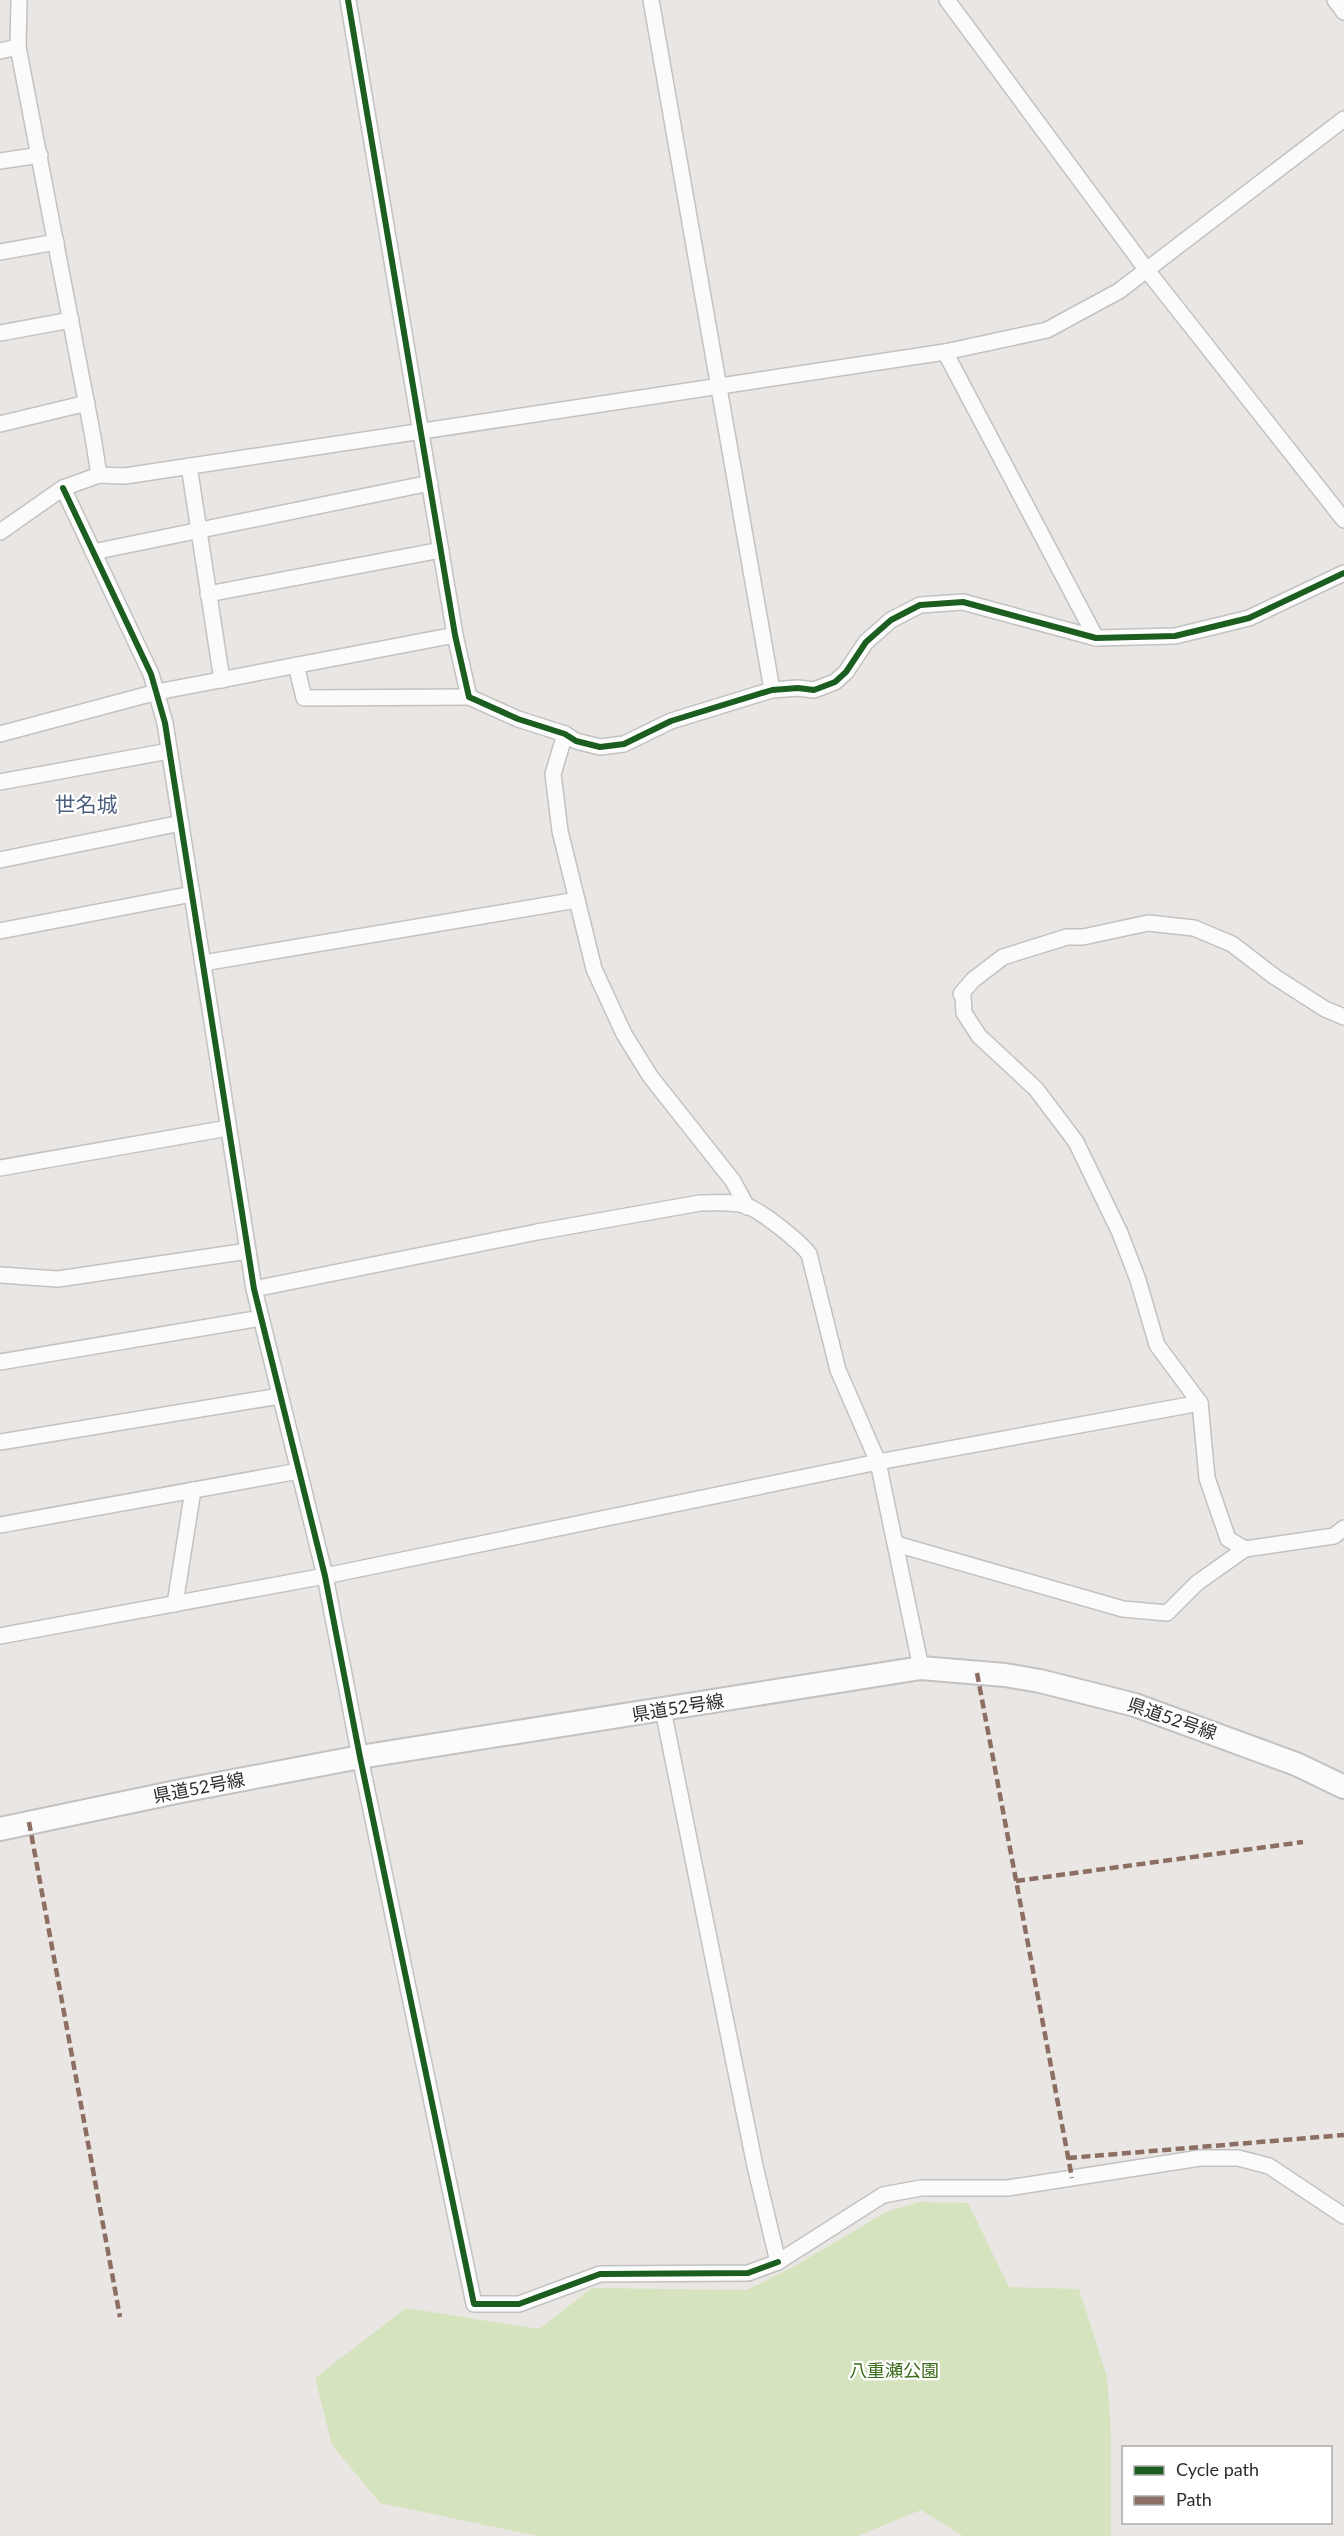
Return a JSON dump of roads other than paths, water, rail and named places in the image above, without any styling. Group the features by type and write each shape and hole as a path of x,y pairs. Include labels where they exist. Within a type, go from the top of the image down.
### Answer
{"main road":[{"name":"県道52号線","path":"0,1829 360,1757 921,1668 1005,1675 1083,1690 1287,1761 1344,1787"}],"street":[{"path":"19,0 18,47 99,475"},
{"path":"348,0 455,635 469,697"},
{"path":"651,0 772,690"},
{"path":"947,0 1146,269 1344,520"},
{"path":"1335,0 1344,12"},
{"path":"0,51 18,47"},
{"path":"0,532 63,488 99,475 125,476 945,352 1047,330 1119,291 1344,119"},
{"path":"0,161 40,155"},
{"path":"0,252 56,242"},
{"path":"0,333 71,320"},
{"path":"945,352 1096,638"},
{"path":"0,424 87,403"},
{"path":"189,466 222,680"},
{"path":"93,552 430,483"},
{"path":"63,488 157,692 181,823 254,1288 325,1576 360,1757 474,2304 519,2304 600,2274 748,2273 778,2262 883,2195 921,2188 1008,2188 1200,2158 1238,2158 1269,2166 1344,2216"},
{"path":"208,594 441,550"},
{"path":"296,665 304,698 469,697 519,719 565,734 576,741 600,747 624,744 671,721 772,690 798,688 814,690 836,682 846,672 866,642 891,620 920,605 963,602 1096,638 1175,636 1249,618 1344,573"},
{"path":"0,734 157,692 455,635"},
{"path":"565,734 553,774 560,831 594,969 624,1034 650,1076 734,1182 747,1207"},
{"path":"0,782 169,751"},
{"path":"0,860 181,823"},
{"path":"0,931 192,894"},
{"path":"203,963 577,900"},
{"path":"1245,1549 1228,1539 1207,1478 1200,1403 1157,1346 1138,1280 1120,1233 1076,1142 1036,1089 979,1036 964,1013 961,994 973,980 1003,957 1067,937 1083,937 1148,923 1194,928 1232,944 1275,977 1325,1009 1344,1017"},
{"path":"0,1168 228,1128"},
{"path":"254,1288 537,1232 700,1203 726,1203 747,1207 801,1243 809,1254 838,1370 878,1462 921,1668"},
{"path":"0,1275 58,1279 248,1251"},
{"path":"0,1362 261,1318"},
{"path":"0,1442 280,1396"},
{"path":"0,1636 325,1576 878,1462 1200,1403"},
{"path":"0,1525 299,1471"},
{"path":"175,1604 193,1490"},
{"path":"896,1544 1123,1609 1167,1613 1197,1583 1245,1549 1334,1536 1344,1528"},
{"path":"663,1710 755,2166 778,2262"}],"district":[{"name":"世名城","path":"86,805"}],"park label":[{"name":"八重瀬公園","path":"894,2371"}]}
